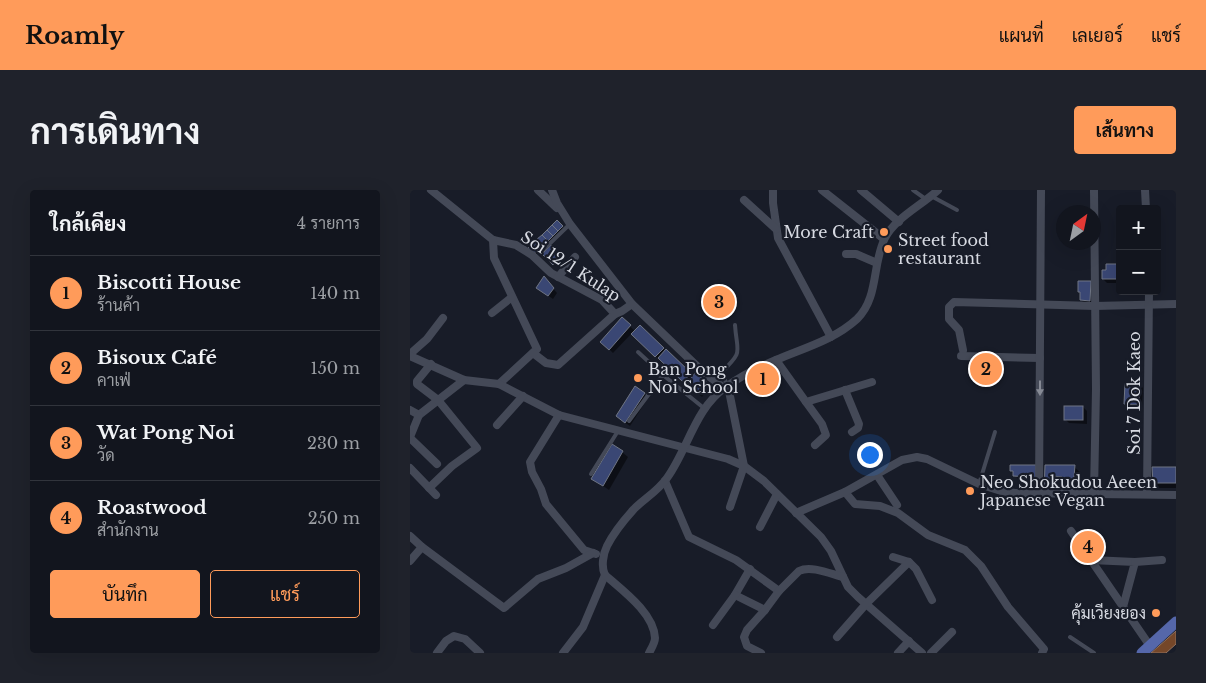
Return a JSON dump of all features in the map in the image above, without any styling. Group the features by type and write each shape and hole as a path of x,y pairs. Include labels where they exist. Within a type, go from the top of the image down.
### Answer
{"main road":[{"path":"1146,650 1176,622"}],"street":[{"path":"431,190 493,240 494,258 537,349 499,384"},
{"path":"538,190 566,216"},
{"path":"552,190 557,203 570,224 632,304 701,370 726,387 744,466 730,507"},
{"path":"773,190 772,203 778,238 791,266 801,280 831,337"},
{"path":"822,190 884,239"},
{"path":"861,190 899,222"},
{"path":"649,653 655,639 649,622 641,608 602,570 606,548 617,529 665,481 705,409 726,387 776,360 831,337 857,319 864,310 871,294 884,239 891,228 938,190"},
{"path":"1039,493 1041,190"},
{"path":"1094,190 1096,306 1094,493"},
{"path":"1145,190 1146,205"},
{"path":"744,200 776,229"},
{"name":"Soi 12/1 Kulap","path":"493,240 516,245 532,255 551,274 602,300 615,314 632,304"},
{"path":"846,254 856,254 877,263"},
{"path":"558,277 575,257"},
{"name":"Soi 7 Dok Kaeo","path":"1148,494 1149,295"},
{"path":"492,313 512,297"},
{"path":"1040,358 962,353 959,330 949,319 949,307 954,302 1096,306 1176,304"},
{"path":"533,353 546,363 558,365 615,314"},
{"path":"443,318 427,339 410,355 464,380 499,384 559,415 728,459 744,466 764,480 821,537 848,587 922,653"},
{"path":"776,360 825,428 826,435 815,445"},
{"path":"429,488 452,466 476,448 438,400 416,383 430,364"},
{"path":"437,464 410,437 419,415 464,380"},
{"path":"806,402 872,382"},
{"path":"845,390 859,424 858,428 852,432"},
{"path":"497,425 523,396"},
{"path":"410,410 419,415"},
{"path":"559,415 530,462 532,472 546,504 584,550 604,557"},
{"path":"796,513 845,492 902,460 917,457 927,459 979,484 1001,491 1015,493 1176,495"},
{"path":"410,468 436,495"},
{"path":"876,475 897,505"},
{"path":"665,481 693,540 719,550 780,590"},
{"path":"845,492 855,504 880,506 898,513 928,535 965,550 981,566 1008,607 1044,649 1042,653"},
{"path":"760,527 777,494"},
{"path":"1072,531 1123,607 1146,650"},
{"path":"410,536 504,608 538,579 573,565 593,553"},
{"path":"410,561 422,547"},
{"path":"892,557 909,562 916,569 932,600"},
{"path":"1091,560 1135,562 1162,560"},
{"path":"837,637 866,604 909,562"},
{"path":"1123,607 1135,562"},
{"path":"713,625 735,595 750,569"},
{"path":"761,653 747,646 744,637 747,630 780,590 803,569 844,577"},
{"path":"563,653 583,628 605,575"},
{"path":"735,595 765,610"},
{"path":"932,653 952,632"},
{"path":"437,653 446,641 454,636 466,639 480,653"},
{"path":"898,653 909,641"}],"lane":[{"path":"913,190 957,210"},
{"path":"541,252 570,224"},
{"path":"726,387 722,372 736,358 739,350 736,341 735,325"},
{"path":"638,352 705,409"},
{"path":"629,421 663,375"},
{"path":"591,474 619,430"},
{"path":"979,484 995,432"},
{"path":"1070,637 1094,653"}],"shaded area":[{"path":"1176,631 1176,644 1166,653 1151,653"}],"building":[{"path":"557,220 563,226 558,231 552,225"},
{"path":"552,225 558,231 553,236 547,230"},
{"path":"547,230 553,236 548,241 542,235"},
{"path":"542,235 548,241 543,245 537,239"},
{"path":"537,239 543,245 538,250 532,244"},
{"path":"532,244 538,250 533,254 528,248"},
{"path":"551,245 560,258 553,265 542,254"},
{"path":"1106,264 1116,264 1116,279 1102,279 1102,270 1106,270"},
{"path":"544,276 554,288 548,296 536,288"},
{"path":"1078,281 1091,281 1090,301 1080,300"},
{"path":"622,317 631,325 609,350 600,342"},
{"path":"640,325 664,348 655,357 631,334"},
{"path":"666,349 691,373 683,382 658,358"},
{"path":"695,373 707,382 698,394 686,384"},
{"path":"762,373 768,381 764,384 758,376"},
{"path":"1125,383 1139,383 1139,405 1124,404"},
{"path":"635,386 645,393 625,423 616,416"},
{"path":"1064,406 1083,406 1083,420 1064,420"},
{"path":"612,444 623,451 603,486 591,479"},
{"path":"1010,465 1036,465 1036,482 1029,482 1029,477 1013,476 1013,471 1010,471"},
{"path":"1045,465 1075,465 1073,490 1062,490 1062,477 1053,476 1052,491 1044,491"},
{"path":"1152,467 1176,467 1176,483 1153,483"}],"place":[{"name":"More Craft","path":"884,232"},
{"name":"Street food restaurant","path":"888,249"},
{"name":"Wat Pong Noi","path":"719,302"},
{"name":"Bisoux Café","path":"986,369"},
{"name":"Ban Pong Noi School","path":"638,378"},
{"name":"Biscotti House","path":"763,379"},
{"name":"Neo Shokudou Aeeen Japanese Vegan","path":"970,491"},
{"name":"Roastwood","path":"1088,547"},
{"name":"คุ้มเวียงยอง","path":"1156,613"}]}
